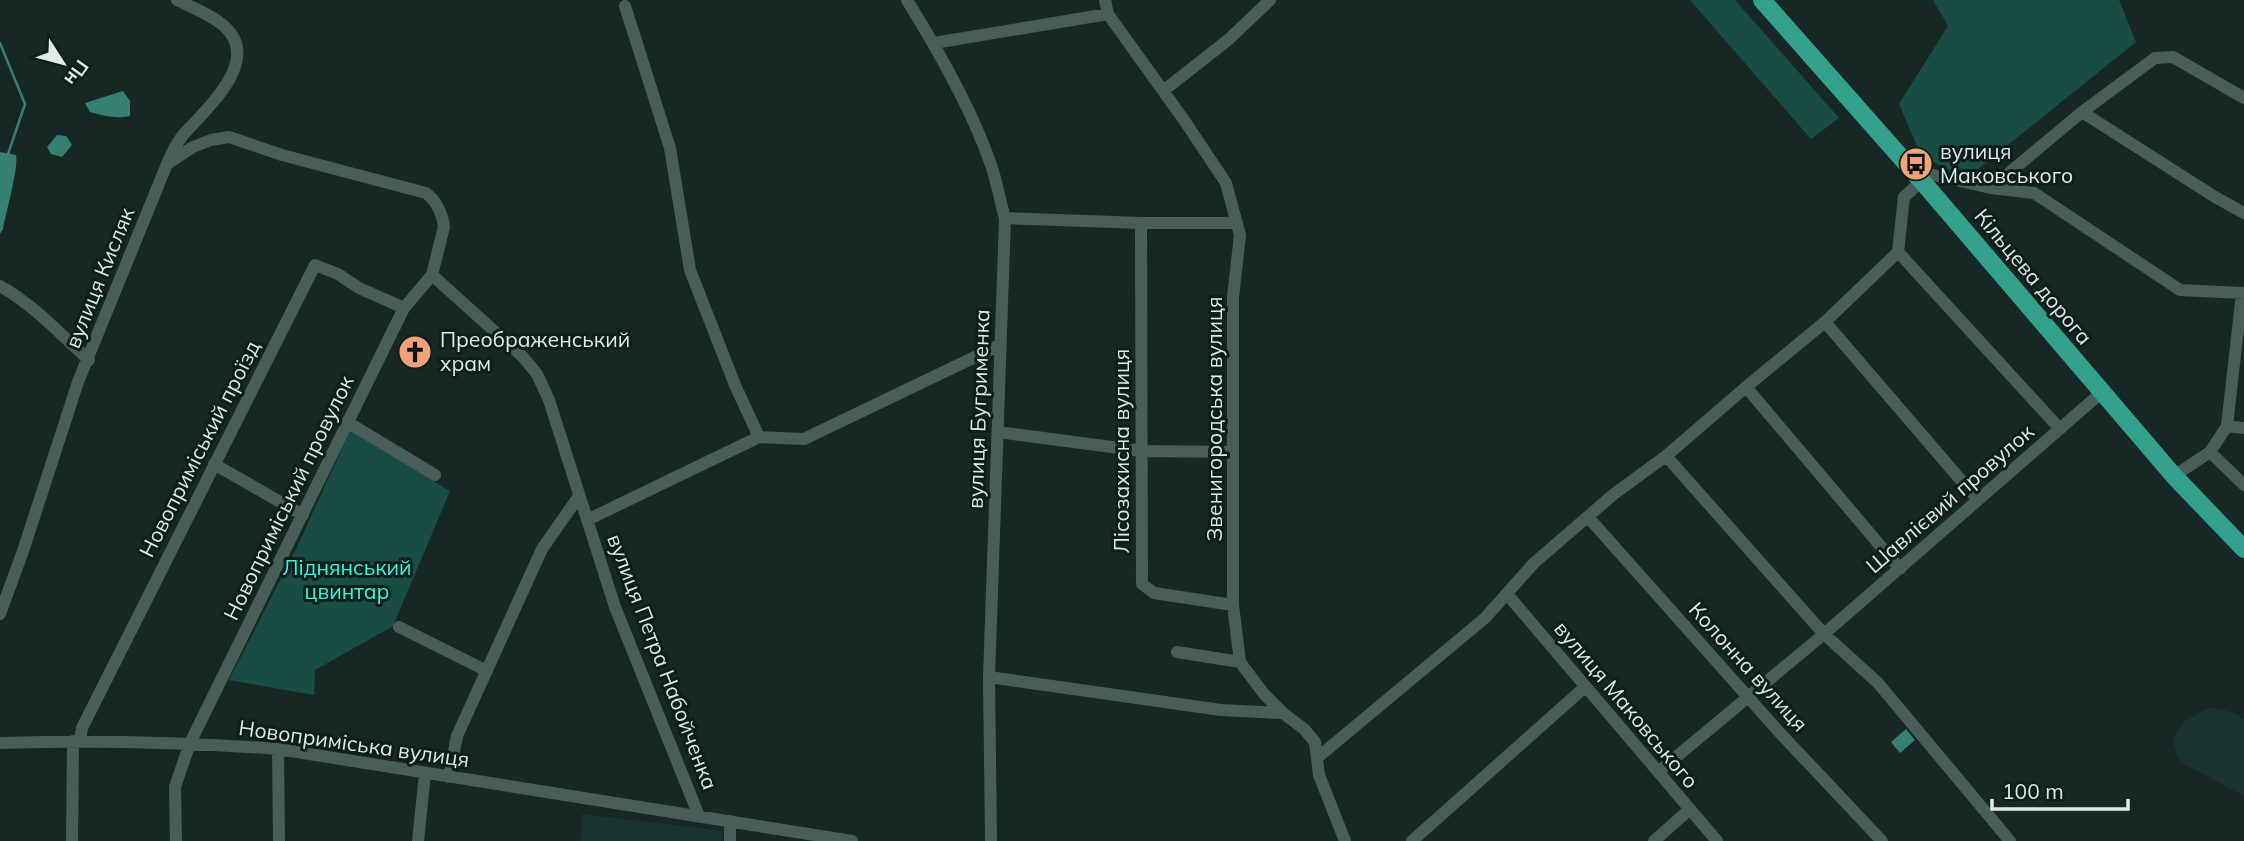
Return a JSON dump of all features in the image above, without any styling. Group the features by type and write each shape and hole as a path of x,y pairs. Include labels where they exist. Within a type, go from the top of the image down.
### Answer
{"highway":[{"name":"Кільцева дорога","path":"1762,0 1921,180 2174,477 2244,549"}],"street":[{"name":"вулиця Кисляк","path":"0,614 78,382 167,164 181,137 211,105 231,77 237,59 238,43 227,28 177,0"},
{"name":"вулиця Бугрименка","path":"907,0 934,43 972,117 992,166 1005,218 989,677 990,841"},
{"name":"Звенигородська вулиця","path":"1105,0 1108,14 1226,183 1240,235 1233,297 1233,605 1240,662 1264,694 1315,742 1319,775 1345,841"},
{"path":"1163,91 1228,40 1270,0"},
{"path":"625,6 670,148 691,270 735,386 758,437"},
{"path":"934,43 1108,14"},
{"path":"1991,188 2082,112 2155,58 2173,57 2244,98"},
{"path":"2082,112 2244,213"},
{"path":"167,164 193,147 229,137 282,155 426,193 433,197 444,227 432,275"},
{"path":"1317,758 1485,618 1534,563 1825,322 1898,252 1904,197 1929,174 1991,188 2034,193 2180,290 2243,293 2227,426 2210,452 2174,477"},
{"path":"1005,218 1237,223"},
{"name":"Лісозахисна вулиця","path":"1141,223 1142,584 1154,593 1233,605"},
{"path":"1898,252 2060,429"},
{"name":"Новоприміський проїзд","path":"76,741 315,265 404,308"},
{"name":"Новоприміський провулок","path":"176,841 175,787 190,743 404,308 432,275"},
{"name":"вулиця Петра Набойченка","path":"432,275 523,357 537,374 549,400 615,607 699,816 852,841"},
{"path":"0,286 89,360"},
{"path":"1825,322 1978,500"},
{"path":"587,520 758,437 804,439 1000,345"},
{"path":"1746,387 1900,569"},
{"name":"Шавлієвий провулок","path":"1658,772 1900,569 2101,393"},
{"path":"347,422 436,475"},
{"path":"2227,426 2244,428"},
{"path":"998,432 1142,451 1233,452"},
{"path":"2210,452 2244,485"},
{"path":"1666,456 1824,634 1878,683 2010,841"},
{"path":"214,464 303,515"},
{"path":"449,777 457,736 542,550 579,496"},
{"name":"Колонна вулиця","path":"1588,517 1748,697 1882,841"},
{"name":"вулиця Маковського","path":"1507,593 1717,841"},
{"path":"399,627 487,671"},
{"path":"1177,652 1240,662"},
{"path":"989,677 1221,710 1283,713"},
{"path":"1414,840 1585,687"},
{"path":"72,841 76,741"},
{"name":"Новоприміська вулиця","path":"0,743 190,743 278,749 699,816"},
{"path":"278,749 279,841"},
{"path":"418,841 425,774"},
{"path":"1654,841 1690,809"},
{"path":"730,821 730,841"}],"shaded area":[{"path":"123,91 130,101 130,116 105,116 90,112 85,103"},
{"path":"57,135 66,136 72,145 62,157 51,154 47,147"},
{"path":"0,152 16,155 16,161 0,234"},
{"path":"2210,707 2231,712 2244,719 2244,796 2180,762 2174,748 2174,736 2183,722"},
{"path":"1906,729 1915,740 1900,753 1891,742"},
{"path":"582,814 723,831 722,841 581,841"}],"green space":[{"path":"1690,0 1735,0 1839,118 1811,139"},
{"path":"1933,0 2119,0 2136,42 1978,169 1950,172 1920,153 1899,104 1948,26"},
{"name":"Ліднянський цвинтар","path":"350,431 450,491 393,626 315,670 314,695 229,680 297,547"}],"waterway":[{"path":"0,43 25,104 8,154"}],"place":[{"name":"вулиця Маковського","path":"1916,164"},
{"name":"Преображенський храм","path":"415,352"}]}
